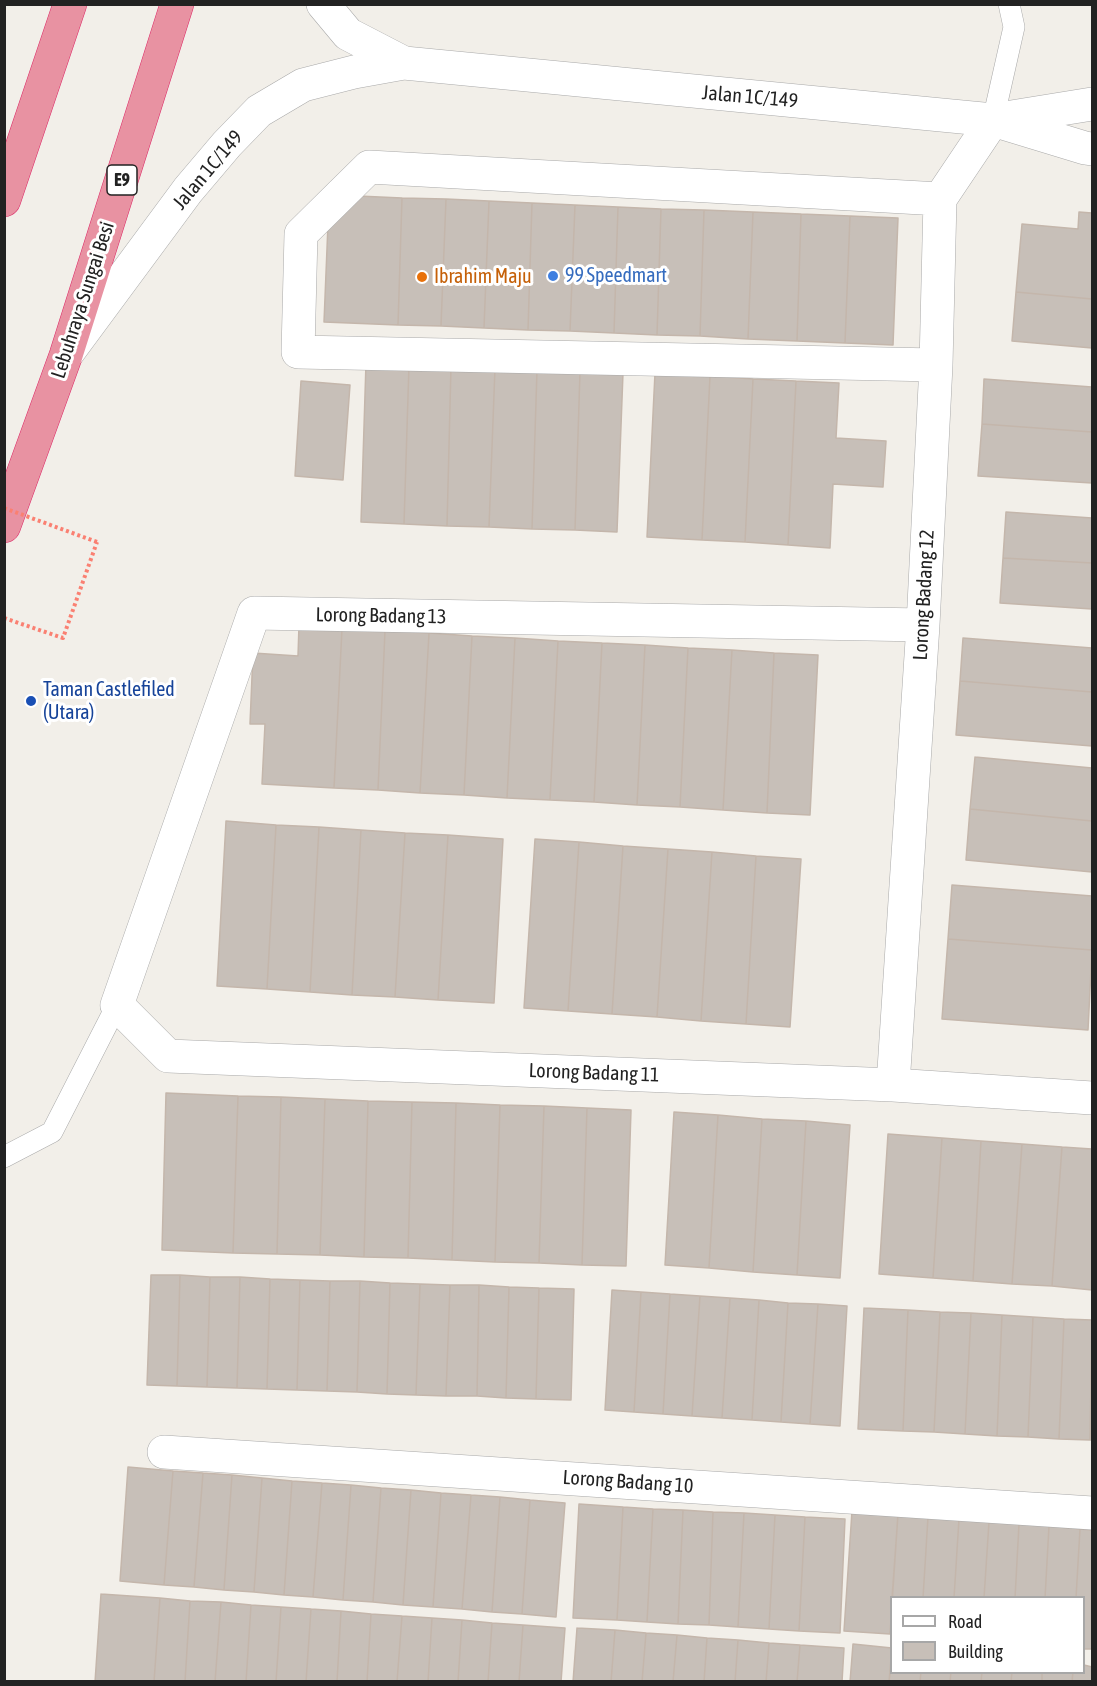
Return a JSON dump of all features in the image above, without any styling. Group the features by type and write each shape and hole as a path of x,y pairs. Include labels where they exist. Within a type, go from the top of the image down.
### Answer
{"highway":[{"path":"4,200 70,4"},
{"name":"Lebuhraya Sungai Besi","path":"4,526 66,355 177,4"}],"street":[{"name":"Jalan 1C/149","path":"323,4 348,34 404,63"},
{"name":"Jalan 1C/149","path":"66,355 188,190 227,144 260,111 303,86 354,72 404,63 993,120 1092,149"},
{"path":"936,365 298,352 301,234 369,167 940,199 993,120 1092,104"},
{"name":"Lorong Badang 12","path":"893,1085 923,625 936,365 940,199"},
{"name":"Lorong Badang 13","path":"117,1005 254,613 923,625"},
{"name":"Lorong Badang 11","path":"117,1005 168,1056 893,1085 1092,1098"},
{"name":"Lorong Badang 10","path":"164,1452 1092,1513"}],"lane":[{"path":"993,120 1014,27 1009,4"},
{"path":"4,1157 52,1132 117,1005"}],"path":[{"path":"4,508 97,542 63,638 4,618"}],"building":[{"path":"358,196 402,198 398,325 324,322 328,224"},
{"path":"402,198 446,199 441,326 398,325"},
{"path":"446,199 489,201 484,328 441,326"},
{"path":"489,201 532,203 528,330 484,328"},
{"path":"532,203 575,205 570,331 528,330"},
{"path":"575,205 618,207 614,333 570,331"},
{"path":"618,207 661,209 657,335 614,333"},
{"path":"661,209 704,210 700,336 657,335"},
{"path":"704,210 753,212 748,339 700,336"},
{"path":"753,212 801,214 797,341 748,339"},
{"path":"1079,212 1092,213 1092,299 1016,292 1022,224 1078,229"},
{"path":"801,214 850,216 845,343 797,341"},
{"path":"850,216 898,218 893,345 845,343"},
{"path":"1016,292 1092,299 1092,348 1012,341"},
{"path":"366,363 409,365 404,524 361,522"},
{"path":"409,365 451,366 447,526 404,524"},
{"path":"451,366 495,368 489,527 447,526"},
{"path":"495,368 537,370 532,529 489,527"},
{"path":"537,370 580,372 575,530 532,529"},
{"path":"580,372 623,373 617,532 575,530"},
{"path":"655,373 710,376 702,540 647,537"},
{"path":"710,376 753,379 745,542 702,540"},
{"path":"753,379 796,381 788,545 745,542"},
{"path":"984,379 1092,387 1092,432 982,424"},
{"path":"301,381 350,385 343,480 295,476"},
{"path":"796,381 839,383 836,438 886,441 883,487 833,484 830,548 788,545"},
{"path":"982,424 1092,432 1092,483 978,476"},
{"path":"1006,512 1092,518 1092,563 1003,558"},
{"path":"1003,558 1092,563 1092,609 1000,603"},
{"path":"299,625 342,629 334,788 262,784 265,724 250,724 253,653 298,656"},
{"path":"342,629 385,631 378,790 334,788"},
{"path":"385,631 429,633 420,793 378,790"},
{"path":"429,633 472,636 464,795 420,793"},
{"path":"472,636 515,638 507,798 464,795"},
{"path":"515,638 558,641 550,800 507,798"},
{"path":"963,638 1092,648 1092,692 960,681"},
{"path":"558,641 602,643 594,802 550,800"},
{"path":"602,643 645,645 637,805 594,802"},
{"path":"645,645 688,648 680,807 637,805"},
{"path":"688,648 732,650 723,810 680,807"},
{"path":"732,650 774,653 767,813 723,810"},
{"path":"774,653 818,655 810,815 767,813"},
{"path":"960,681 1092,692 1092,746 956,735"},
{"path":"975,757 1092,768 1092,821 970,809"},
{"path":"970,809 1092,821 1092,872 966,860"},
{"path":"226,821 276,825 267,989 217,986"},
{"path":"276,825 319,827 310,992 267,989"},
{"path":"319,827 361,830 352,995 310,992"},
{"path":"361,830 405,833 395,997 352,995"},
{"path":"405,833 448,835 438,1000 395,997"},
{"path":"448,835 503,839 494,1003 438,1000"},
{"path":"535,839 579,842 568,1011 524,1008"},
{"path":"579,842 623,846 612,1014 568,1011"},
{"path":"623,846 668,849 657,1017 612,1014"},
{"path":"668,849 712,852 701,1021 657,1017"},
{"path":"712,852 756,856 746,1024 701,1021"},
{"path":"756,856 801,859 790,1027 746,1024"},
{"path":"952,885 1092,896 1092,950 948,939"},
{"path":"948,939 1092,950 1088,1030 942,1019"},
{"path":"166,1093 238,1096 233,1253 162,1250"},
{"path":"238,1096 281,1097 277,1254 233,1253"},
{"path":"281,1097 325,1099 320,1255 277,1254"},
{"path":"325,1099 368,1101 364,1257 320,1255"},
{"path":"368,1101 412,1102 408,1258 364,1257"},
{"path":"412,1102 456,1103 452,1260 408,1258"},
{"path":"456,1103 500,1105 495,1262 452,1260"},
{"path":"500,1105 544,1106 539,1263 495,1262"},
{"path":"544,1106 587,1108 582,1265 539,1263"},
{"path":"587,1108 631,1110 626,1266 582,1265"},
{"path":"674,1112 718,1115 709,1268 665,1265"},
{"path":"718,1115 762,1119 753,1272 709,1268"},
{"path":"762,1119 806,1121 797,1275 753,1272"},
{"path":"806,1121 850,1125 840,1278 797,1275"},
{"path":"888,1134 942,1138 933,1278 879,1274"},
{"path":"942,1138 981,1141 973,1281 933,1278"},
{"path":"981,1141 1022,1144 1012,1284 973,1281"},
{"path":"1022,1144 1062,1147 1052,1286 1012,1284"},
{"path":"1062,1147 1092,1149 1092,1290 1052,1286"},
{"path":"151,1275 180,1275 177,1386 147,1385"},
{"path":"180,1275 210,1277 207,1387 177,1386"},
{"path":"210,1277 240,1277 237,1388 207,1387"},
{"path":"240,1277 270,1279 267,1389 237,1388"},
{"path":"270,1279 300,1280 297,1390 267,1389"},
{"path":"300,1280 330,1281 327,1391 297,1390"},
{"path":"330,1281 360,1281 357,1392 327,1391"},
{"path":"360,1281 390,1283 387,1394 357,1392"},
{"path":"390,1283 420,1284 416,1395 387,1394"},
{"path":"420,1284 450,1285 446,1396 416,1395"},
{"path":"450,1285 479,1285 477,1396 446,1396"},
{"path":"479,1285 509,1287 506,1398 477,1396"},
{"path":"509,1287 539,1288 536,1399 506,1398"},
{"path":"539,1288 574,1289 571,1400 536,1399"},
{"path":"612,1290 641,1292 634,1412 605,1410"},
{"path":"641,1292 670,1294 663,1414 634,1412"},
{"path":"670,1294 700,1296 692,1416 663,1414"},
{"path":"700,1296 730,1298 722,1418 692,1416"},
{"path":"730,1298 759,1300 752,1420 722,1418"},
{"path":"759,1300 788,1303 781,1422 752,1420"},
{"path":"788,1303 818,1304 810,1424 781,1422"},
{"path":"818,1304 847,1306 840,1426 810,1424"},
{"path":"864,1308 908,1310 903,1431 858,1429"},
{"path":"908,1310 940,1312 934,1432 903,1431"},
{"path":"940,1312 971,1313 965,1434 934,1432"},
{"path":"971,1313 1002,1315 997,1436 965,1434"},
{"path":"1002,1315 1033,1317 1028,1437 997,1436"},
{"path":"1033,1317 1064,1319 1059,1439 1028,1437"},
{"path":"1064,1319 1092,1320 1090,1440 1059,1439"},
{"path":"1092,1379 1092,1440 1090,1440"},
{"path":"128,1467 173,1471 164,1585 120,1581"},
{"path":"173,1471 203,1473 194,1587 164,1585"},
{"path":"203,1473 232,1475 224,1590 194,1587"},
{"path":"232,1475 262,1478 254,1592 224,1590"},
{"path":"262,1478 292,1481 284,1595 254,1592"},
{"path":"292,1481 322,1483 313,1597 284,1595"},
{"path":"322,1483 351,1485 343,1600 313,1597"},
{"path":"351,1485 381,1488 373,1602 343,1600"},
{"path":"381,1488 411,1490 403,1605 373,1602"},
{"path":"411,1490 441,1493 433,1607 403,1605"},
{"path":"441,1493 471,1495 462,1609 433,1607"},
{"path":"471,1495 500,1497 492,1612 462,1609"},
{"path":"500,1497 530,1500 522,1614 492,1612"},
{"path":"530,1500 565,1503 556,1617 522,1614"},
{"path":"579,1504 623,1507 617,1620 573,1618"},
{"path":"623,1507 653,1509 647,1622 617,1620"},
{"path":"653,1509 683,1510 678,1624 647,1622"},
{"path":"683,1510 713,1512 709,1625 678,1624"},
{"path":"852,1511 898,1514 893,1596 890,1596 890,1634 844,1631"},
{"path":"713,1512 744,1513 738,1627 709,1625"},
{"path":"744,1513 775,1515 769,1629 738,1627"},
{"path":"898,1514 928,1517 923,1596 892,1596"},
{"path":"775,1515 805,1517 799,1631 769,1629"},
{"path":"805,1517 845,1519 840,1633 799,1631"},
{"path":"928,1517 959,1519 954,1596 923,1596"},
{"path":"959,1519 989,1522 984,1596 954,1596"},
{"path":"989,1522 1019,1524 1015,1596 984,1596"},
{"path":"1019,1524 1049,1526 1045,1596 1015,1596"},
{"path":"1049,1526 1080,1529 1076,1596 1045,1596"},
{"path":"1080,1529 1092,1530 1092,1649 1085,1649 1085,1596 1076,1596"},
{"path":"101,1594 160,1598 154,1682 95,1682"},
{"path":"160,1598 190,1601 185,1682 154,1682"},
{"path":"190,1601 221,1602 215,1682 185,1682"},
{"path":"221,1602 251,1605 246,1682 215,1682"},
{"path":"251,1605 281,1607 276,1682 246,1682"},
{"path":"281,1607 311,1609 306,1682 276,1682"},
{"path":"311,1609 341,1611 337,1682 306,1682"},
{"path":"341,1611 371,1614 367,1682 337,1682"},
{"path":"371,1614 402,1616 397,1682 367,1682"},
{"path":"402,1616 432,1618 428,1682 397,1682"},
{"path":"432,1618 462,1620 458,1682 428,1682"},
{"path":"462,1620 492,1623 488,1682 458,1682"},
{"path":"492,1623 523,1625 519,1682 488,1682"},
{"path":"523,1625 565,1628 561,1682 519,1682"},
{"path":"577,1628 615,1630 611,1682 573,1682"},
{"path":"615,1630 646,1633 642,1682 611,1682"},
{"path":"646,1633 677,1635 673,1682 642,1682"},
{"path":"677,1635 707,1638 704,1682 673,1682"},
{"path":"707,1638 738,1640 735,1682 704,1682"},
{"path":"738,1640 769,1643 766,1682 735,1682"},
{"path":"769,1643 800,1645 797,1682 766,1682"},
{"path":"853,1644 890,1648 889,1682 850,1682"},
{"path":"800,1645 844,1648 842,1682 797,1682"},
{"path":"1085,1665 1092,1667 1092,1682 1072,1682 1073,1674 1085,1674"},
{"path":"890,1674 921,1674 920,1682 889,1682"},
{"path":"921,1674 951,1674 950,1682 920,1682"},
{"path":"951,1674 982,1674 981,1682 950,1682"},
{"path":"982,1674 1012,1674 1011,1682 981,1682"},
{"path":"1012,1674 1042,1674 1042,1682 1011,1682"},
{"path":"1042,1674 1073,1674 1072,1682 1042,1682"}],"place":[{"name":"99 Speedmart","path":"553,276"},
{"name":"Ibrahim Maju","path":"422,277"},
{"name":"Taman Castlefiled (Utara)","path":"31,701"}]}
